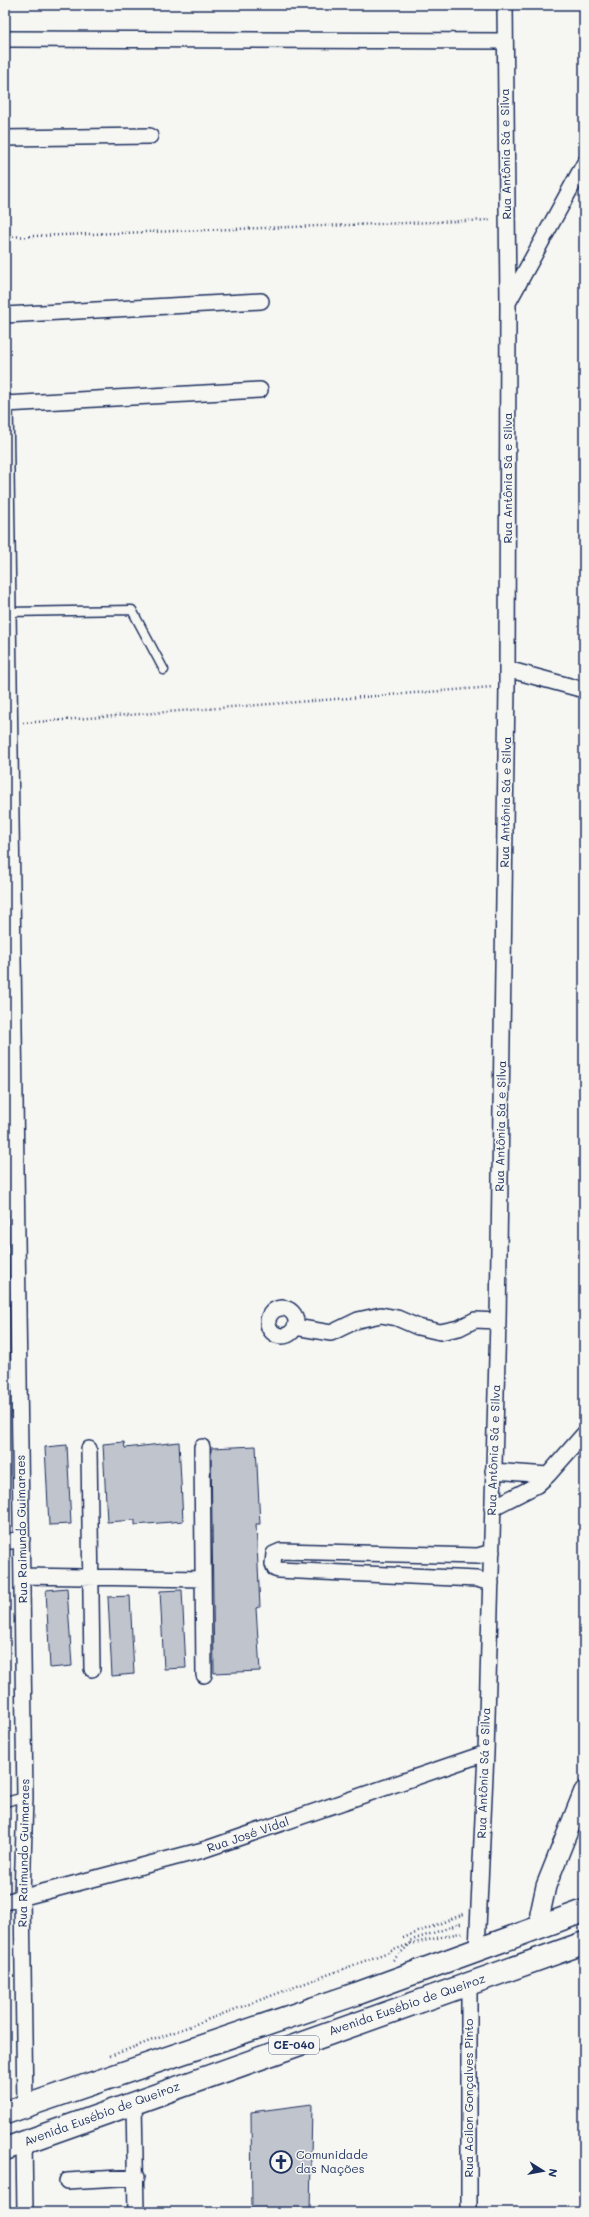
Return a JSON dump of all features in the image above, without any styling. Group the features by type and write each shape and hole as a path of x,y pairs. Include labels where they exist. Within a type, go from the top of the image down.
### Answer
{"highway":[{"name":"CE-040","path":"5,2113 356,1994 474,1933 544,1926 584,1911"},
{"name":"Avenida Eusébio de Queiroz","path":"14,2145 584,1943"}],"street":[{"name":"Rua Antônia Sá e Silva","path":"474,1933 486,1753 498,1321 507,686 508,302 505,5"},
{"path":"5,39 505,41"},
{"path":"5,138 150,136"},
{"name":"Rua Antônia Sá e Silva","path":"508,302 584,164"},
{"path":"5,315 261,301"},
{"path":"5,402 260,390"},
{"name":"Rua Raimundo Guimaraes","path":"5,402 9,724 10,1050 22,1539 25,1797 22,1897 25,2106"},
{"path":"507,669 584,690"},
{"path":"295,1327 331,1334 358,1320 381,1315 397,1318 418,1327 440,1332 459,1328 475,1320 498,1321"},
{"path":"492,1508 537,1485 548,1475 584,1434"},
{"path":"202,1447 204,1674"},
{"path":"90,1449 92,1669"},
{"path":"493,1471 548,1475"},
{"path":"5,1542 22,1539"},
{"path":"491,1584 477,1579 278,1570 275,1569 272,1559 274,1554 282,1551 478,1556 492,1552"},
{"path":"355,1574 356,1553"},
{"path":"441,1555 441,1577"},
{"path":"22,1576 203,1579"},
{"name":"Rua José Vidal","path":"5,1902 203,1850 486,1753"},
{"path":"544,1926 540,1914 546,1886 584,1791"},
{"name":"Rua Acilon Gonçalves Pinto","path":"468,2212 469,1983"},
{"path":"134,2103 137,2177 136,2212"},
{"path":"14,2145 25,2212"},
{"path":"68,2181 137,2177"}],"lane":[{"path":"8,612 132,610 164,670"},
{"path":"5,1802 25,1797"}],"path":[{"path":"5,237 507,219"},
{"path":"9,724 507,686"},
{"path":"403,1938 467,1913 468,1917"},
{"path":"410,1944 409,1941 474,1933"},
{"path":"106,2057 410,1944 474,1933"}],"building":[{"path":"124,1442 125,1448 179,1442 183,1521 135,1525 135,1520 107,1522 103,1444"},
{"path":"67,1445 71,1524 49,1525 45,1447"},
{"path":"256,1446 260,1524 256,1524 260,1607 256,1608 260,1671 214,1673 211,1448"},
{"path":"67,1588 72,1666 50,1668 46,1590"},
{"path":"182,1590 186,1668 164,1669 160,1591"},
{"path":"130,1596 134,1674 112,1676 108,1597"},
{"name":"Comunidade das Nações","path":"312,2104 310,2212 252,2212 251,2112"}],"place":[{"name":"Comunidade das Nações","path":"281,2162"}]}
